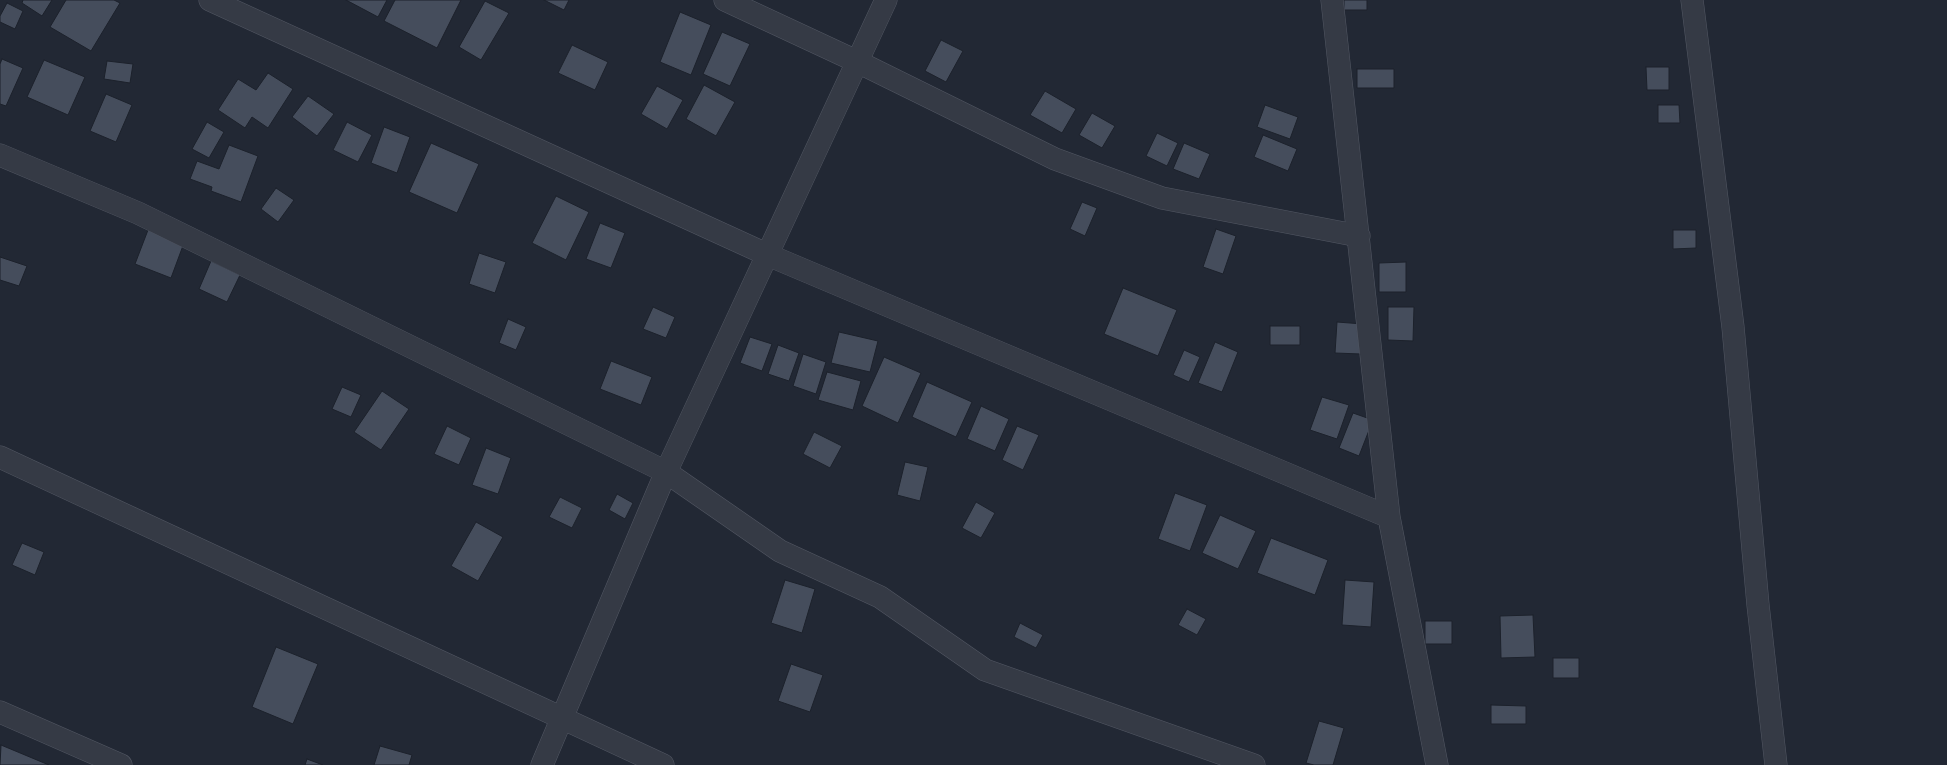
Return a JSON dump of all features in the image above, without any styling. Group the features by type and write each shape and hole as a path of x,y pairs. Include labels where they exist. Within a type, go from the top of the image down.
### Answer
{"street":[{"path":"210,0 768,255 1389,518"},
{"path":"725,0 858,62 1055,159 1162,198 1359,236"},
{"path":"542,765 666,472 886,0"},
{"path":"1332,0 1389,518 1437,765"},
{"path":"1692,0 1733,327 1758,605 1776,765"},
{"path":"0,155 138,213 666,472 780,552 880,597 985,670 1254,765"},
{"path":"0,457 663,765"},
{"path":"0,712 121,765"}],"building":[{"path":"23,0 52,0 42,16 22,3"},
{"path":"66,0 114,0 120,3 91,51 50,27"},
{"path":"346,0 387,0 378,17"},
{"path":"395,0 461,0 437,48 384,21"},
{"path":"544,0 569,0 564,10"},
{"path":"1344,0 1367,0 1367,10 1344,10"},
{"path":"485,1 509,13 481,60 459,47"},
{"path":"7,3 23,11 15,29 0,22 0,16"},
{"path":"680,12 711,25 691,75 660,62"},
{"path":"722,32 750,44 730,86 703,74"},
{"path":"941,40 963,51 946,82 925,71"},
{"path":"572,45 608,62 595,90 558,73"},
{"path":"2,59 23,68 6,106 0,104 0,64"},
{"path":"44,60 85,77 68,115 27,97"},
{"path":"107,61 133,64 130,83 104,79"},
{"path":"1646,67 1669,67 1669,90 1647,90"},
{"path":"1357,69 1394,69 1394,88 1357,88"},
{"path":"268,73 293,89 268,128 252,117 245,128 218,110 238,79 256,90"},
{"path":"704,85 735,102 716,136 686,119"},
{"path":"657,86 683,100 667,129 641,114"},
{"path":"1045,91 1076,109 1062,133 1030,115"},
{"path":"106,94 132,105 116,142 90,131"},
{"path":"308,96 334,114 317,136 292,117"},
{"path":"1265,105 1298,117 1290,139 1257,127"},
{"path":"1658,105 1679,105 1680,123 1658,123"},
{"path":"1092,113 1115,126 1102,148 1079,135"},
{"path":"207,122 224,132 209,158 192,149"},
{"path":"347,122 372,135 358,162 333,150"},
{"path":"384,127 410,137 397,173 371,163"},
{"path":"1157,133 1178,143 1167,166 1146,156"},
{"path":"1263,135 1297,149 1288,171 1254,157"},
{"path":"431,143 479,164 457,213 409,192"},
{"path":"1184,143 1210,154 1199,179 1173,169"},
{"path":"229,145 258,156 241,202 211,191 212,187 190,179 197,161 219,169"},
{"path":"276,188 294,200 278,222 261,209"},
{"path":"556,196 589,212 566,260 532,243"},
{"path":"1082,202 1097,208 1085,236 1070,229"},
{"path":"600,223 625,233 611,268 586,259"},
{"path":"1216,229 1236,236 1223,274 1203,267"},
{"path":"148,230 184,243 171,278 135,264"},
{"path":"1673,230 1696,230 1696,248 1673,249"},
{"path":"479,253 506,262 495,293 469,284"},
{"path":"0,257 27,266 19,286 0,280"},
{"path":"211,261 240,275 227,302 199,289"},
{"path":"1406,262 1406,292 1379,292 1379,263"},
{"path":"1123,288 1177,310 1158,356 1104,334"},
{"path":"653,307 675,317 666,338 643,329"},
{"path":"1388,307 1414,307 1413,341 1388,340"},
{"path":"508,319 526,327 516,350 499,343"},
{"path":"1337,322 1363,324 1361,354 1335,353"},
{"path":"1270,326 1300,326 1300,345 1270,345"},
{"path":"839,332 878,341 870,372 831,363"},
{"path":"750,337 772,344 762,371 740,363"},
{"path":"1215,342 1238,352 1222,392 1198,383"},
{"path":"778,345 799,353 789,381 768,374"},
{"path":"1184,350 1200,357 1189,382 1173,375"},
{"path":"803,354 826,362 816,394 793,386"},
{"path":"884,357 921,373 898,423 862,406"},
{"path":"611,361 652,377 641,405 600,389"},
{"path":"827,372 861,381 853,410 818,400"},
{"path":"927,382 972,402 956,437 912,417"},
{"path":"342,387 361,395 351,417 332,409"},
{"path":"382,391 409,409 381,450 354,432"},
{"path":"1322,397 1349,405 1337,439 1310,430"},
{"path":"981,406 1009,419 995,451 967,439"},
{"path":"1353,413 1373,420 1359,456 1339,448"},
{"path":"447,426 471,438 459,465 434,454"},
{"path":"1017,426 1039,435 1023,470 1002,460"},
{"path":"814,432 842,446 830,468 803,454"},
{"path":"486,448 511,458 498,494 472,485"},
{"path":"905,462 928,467 920,501 897,495"},
{"path":"1175,493 1207,505 1190,551 1158,539"},
{"path":"617,494 633,503 625,519 609,510"},
{"path":"560,497 582,508 572,528 549,517"},
{"path":"976,502 995,513 981,538 962,528"},
{"path":"1220,515 1256,531 1238,569 1202,553"},
{"path":"476,522 503,537 478,581 451,566"},
{"path":"1271,538 1328,560 1315,595 1257,573"},
{"path":"22,543 44,552 35,575 12,565"},
{"path":"785,580 815,589 802,633 771,623"},
{"path":"1345,580 1374,582 1371,627 1342,625"},
{"path":"1187,609 1206,619 1197,635 1178,625"},
{"path":"1533,615 1535,657 1501,658 1500,616"},
{"path":"1425,621 1452,621 1452,644 1425,644"},
{"path":"1020,623 1043,635 1036,648 1014,637"},
{"path":"276,647 318,664 293,724 252,707"},
{"path":"1553,658 1579,658 1579,678 1553,678"},
{"path":"791,664 823,675 810,712 778,701"},
{"path":"1491,705 1526,706 1526,724 1491,724"},
{"path":"1319,721 1344,728 1333,765 1314,765 1306,763"},
{"path":"1,745 49,765 0,765"},
{"path":"380,746 412,755 409,765 374,765"},
{"path":"307,759 323,765 305,765"}]}
